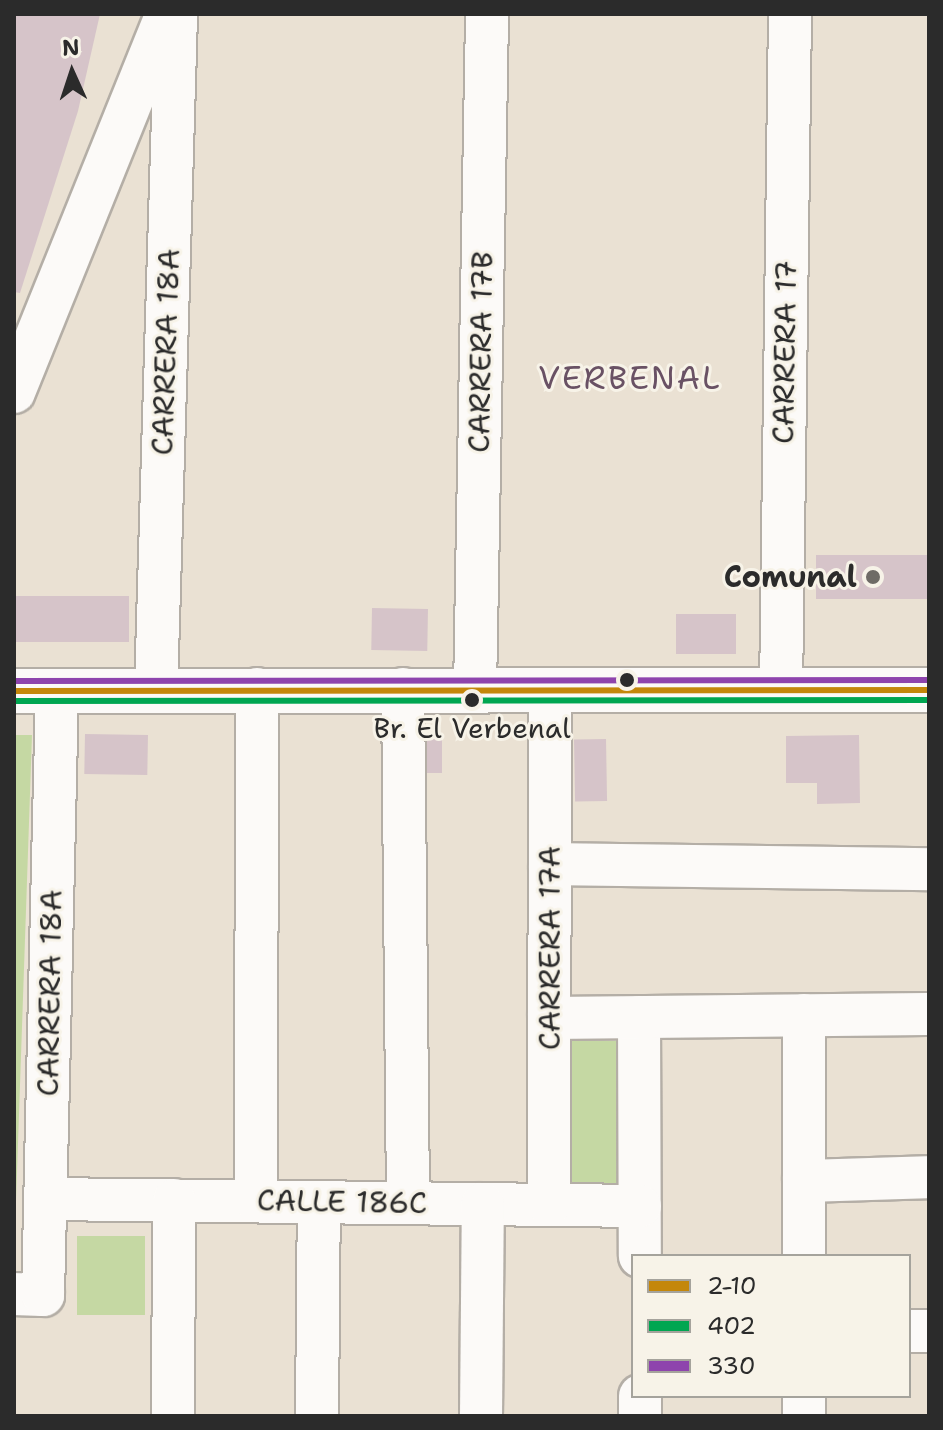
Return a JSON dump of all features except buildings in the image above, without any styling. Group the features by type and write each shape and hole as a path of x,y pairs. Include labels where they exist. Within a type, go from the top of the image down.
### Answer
{"street":[{"path":"14,392 166,14"},
{"name":"CARRERA 18A","path":"156,689 176,14"},
{"name":"CARRERA 17B","path":"475,691 487,14"},
{"name":"CARRERA 17","path":"781,691 790,14"},
{"path":"256,1201 257,689"},
{"path":"403,689 408,1203"},
{"path":"14,691 929,690"},
{"name":"CARRERA 18A","path":"28,1294 45,1199 57,691"},
{"name":"CARRERA 17A","path":"549,1205 550,691"},
{"path":"550,864 929,869"},
{"path":"549,1018 929,1014"},
{"path":"804,1015 804,1254"},
{"path":"639,1017 640,1254"},
{"path":"804,1181 929,1177"},
{"name":"CALLE 186C","path":"45,1199 640,1206"},
{"path":"173,1416 174,1200"},
{"path":"317,1416 319,1202"},
{"path":"481,1416 483,1204"}],"green space":[{"path":"14,735 32,735 14,1260"},
{"path":"568,1041 624,1041 624,1199 568,1199"},
{"path":"77,1236 145,1236 145,1315 77,1315"}],"transit line":[{"name":"330","path":"14,681 929,680"},
{"name":"2-10","path":"14,691 929,690"},
{"name":"402","path":"14,701 929,700"}],"place":[{"name":"Comunal","path":"873,577"},
{"name":"Br. El Verbenal","path":"472,700"}],"district":[{"name":"VERBENAL","path":"630,378"}]}
